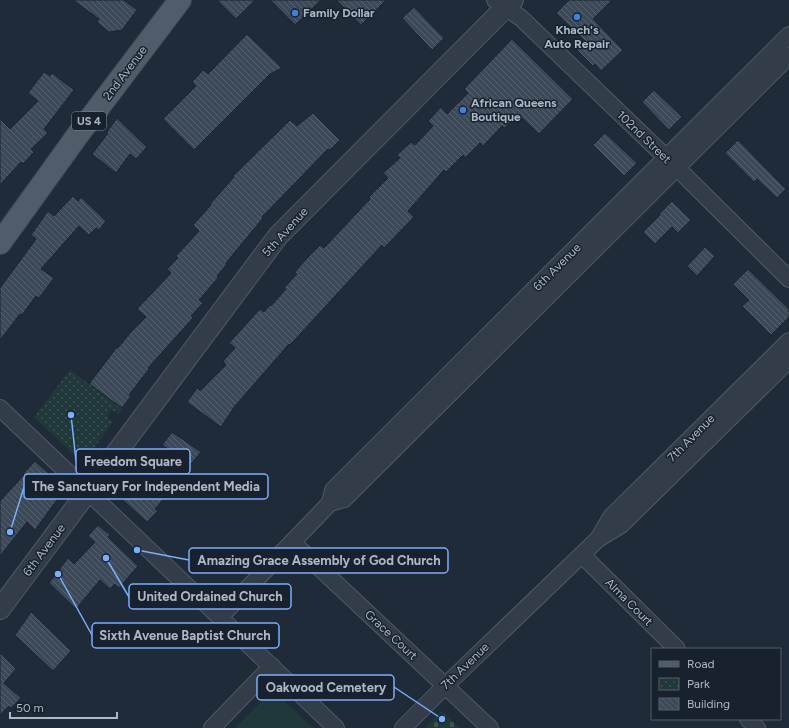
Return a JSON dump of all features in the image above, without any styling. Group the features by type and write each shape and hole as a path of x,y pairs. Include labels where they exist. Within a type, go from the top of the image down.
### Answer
{"main road":[{"name":"2nd Avenue","path":"0,243 77,136 180,0"}],"street":[{"name":"102nd Street","path":"505,2 789,279"},
{"name":"5th Avenue","path":"88,491 278,236 505,2"},
{"name":"6th Avenue","path":"220,617 330,503 344,499 671,163 789,35"},
{"name":"6th Avenue","path":"671,163 789,56"},
{"name":"7th Avenue","path":"403,728 598,539 612,517 789,341"},
{"name":"7th Avenue","path":"598,539 621,525 789,360"},
{"path":"0,408 336,728"},
{"name":"6th Avenue","path":"0,609 88,491"},
{"name":"Grace Court","path":"292,542 490,728"},
{"name":"Alma Court","path":"582,555 676,648"},
{"path":"212,728 272,666"},
{"path":"749,720 757,728"}],"green space":[{"path":"70,370 122,409 119,414 112,410 107,416 113,422 83,463 34,417"},
{"path":"273,690 313,728 235,728"},
{"path":"441,711 460,728 425,728"}],"building":[{"path":"73,0 124,0 137,10 122,30 109,32 97,22 99,19"},
{"path":"217,0 255,0 236,19"},
{"name":"Family Dollar","path":"270,0 321,0 295,25"},
{"path":"336,0 386,0 361,25"},
{"path":"569,0 612,0 593,19 623,50 601,71 595,64 593,66 577,50 585,41 556,13"},
{"path":"414,7 444,38 432,50 402,18"},
{"path":"247,34 282,68 270,74 194,150 163,119 196,86 192,82 203,70 208,74"},
{"path":"512,39 573,99 539,134 518,114 505,128 502,126 483,146 480,143 465,158 463,155 446,172 444,170 408,211 414,217 384,248 382,245 290,345 289,344 235,406 221,427 187,402 197,388 200,391 226,365 223,361 235,348 229,343 260,309 264,312 270,305 271,306 286,289 284,288 297,274 295,272 308,257 320,245 324,248 370,199 369,197 388,178 383,173 400,158 397,155 411,142 415,145 433,126 428,121 441,107 447,114 468,93 464,89"},
{"path":"44,72 50,76 52,73 74,90 44,129 48,133 31,149 34,152 23,164 21,162 0,185 0,119 10,129 38,101 28,93"},
{"path":"654,90 682,117 669,130 642,102"},
{"path":"313,113 340,140 330,150 328,149 262,217 263,218 226,263 227,264 217,276 218,278 199,300 203,303 191,316 193,318 148,368 149,369 129,395 131,396 122,408 89,384 117,347 118,348 146,317 137,309 171,273 167,269 178,258 176,256 199,231 193,225 234,177 233,176 290,120 297,126"},
{"path":"117,118 147,147 136,159 130,154 116,173 92,154"},
{"path":"605,133 637,163 624,176 593,145"},
{"path":"738,140 786,189 777,198 757,179 754,182 725,153"},
{"path":"73,196 78,201 81,197 106,221 99,230 96,228 89,235 79,226 41,269 54,278 39,298 36,296 22,315 20,314 0,340 0,288 36,239 31,235 48,211 54,216"},
{"path":"672,201 691,220 678,233 672,227 655,244 643,232"},
{"path":"705,247 715,256 697,276 687,266"},
{"path":"748,269 789,309 789,317 771,335 742,306 749,300 733,284"},
{"path":"172,432 201,452 191,464 162,445"},
{"path":"146,452 178,482 155,509 158,511 147,522 115,493"},
{"path":"35,461 65,489 35,530 27,522 0,556 0,501"},
{"path":"98,525 110,535 108,537 138,566 119,588 115,584 110,589 100,580 76,609 49,583 68,558 74,564 95,542 88,536"},
{"path":"31,612 71,651 53,671 15,635"},
{"path":"0,653 16,669 4,683 21,698 11,708 9,706 0,715"}],"place":[{"name":"Family Dollar","path":"295,13"},
{"name":"Khach's Auto Repair","path":"577,17"},
{"name":"African Queens Boutique","path":"463,110"},
{"name":"Freedom Square","path":"71,415"},
{"name":"The Sanctuary For Independent Media","path":"10,532"},
{"name":"Amazing Grace Assembly of God Church","path":"137,550"},
{"name":"United Ordained Church","path":"106,558"},
{"name":"Sixth Avenue Baptist Church","path":"58,574"},
{"name":"Oakwood Cemetery","path":"442,719"}]}
